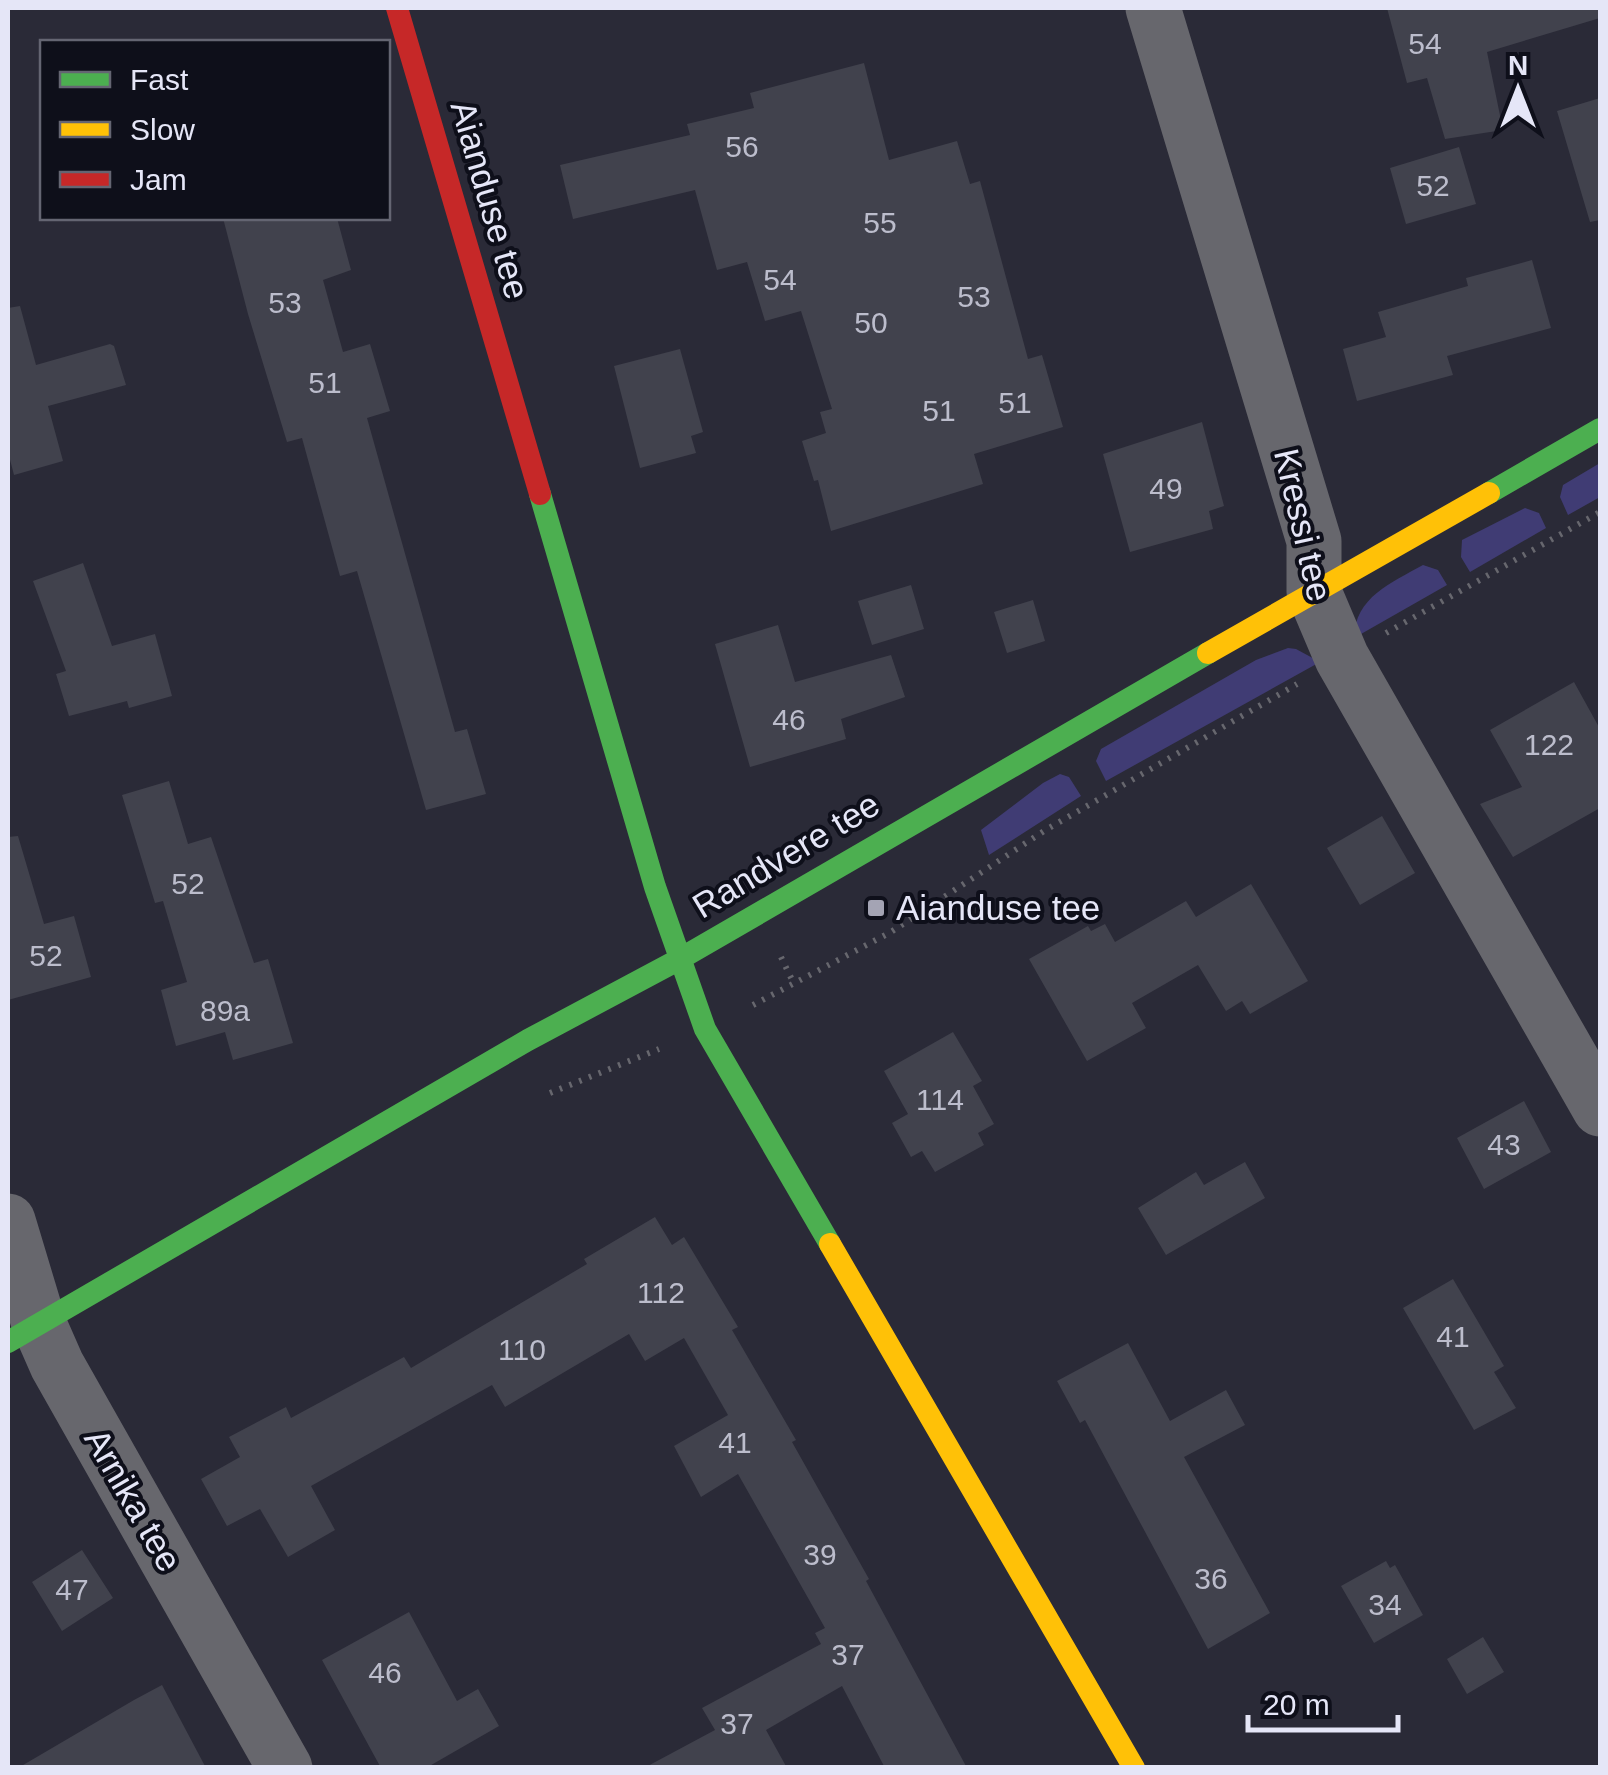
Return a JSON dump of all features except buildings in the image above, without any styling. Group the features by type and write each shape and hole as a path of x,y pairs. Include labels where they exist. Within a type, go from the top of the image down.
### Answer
{"street":[{"name":"Aianduse tee","path":"397,8 678,960 705,1029 1134,1768"},
{"name":"Kressi tee","path":"1154,8 1314,541 1314,592 1342,658 1600,1109"},
{"name":"Randvere tee","path":"23,1333 1600,428"},
{"name":"Arnika tee","path":"8,1222 23,1333 57,1365 285,1768"}],"path":[{"path":"742,1011 891,932 1044,831 1600,512"},
{"path":"779,951 794,984"}],"shaded area":[{"path":"1600,463 1600,497 1568,515 1560,497 1563,485"},
{"path":"1525,508 1539,513 1546,528 1470,572 1461,557 1462,540"},
{"path":"1423,565 1438,570 1447,585 1354,638 1356,624 1368,602 1387,585"},
{"path":"1288,648 1320,662 1106,781 1096,761 1101,749 1256,660"},
{"path":"1060,774 1069,777 1081,796 989,855 981,830"}],"traffic: fast":[{"path":"1489,493 1600,429"},
{"path":"540,494 655,887 705,1029 830,1244"},
{"path":"8,1342 1208,653"}],"traffic: slow":[{"path":"1208,653 1489,493"},
{"path":"830,1244 1134,1768"}],"traffic: jam":[{"path":"397,8 540,494"}],"place":[{"name":"Aianduse tee","path":"876,908"}]}
